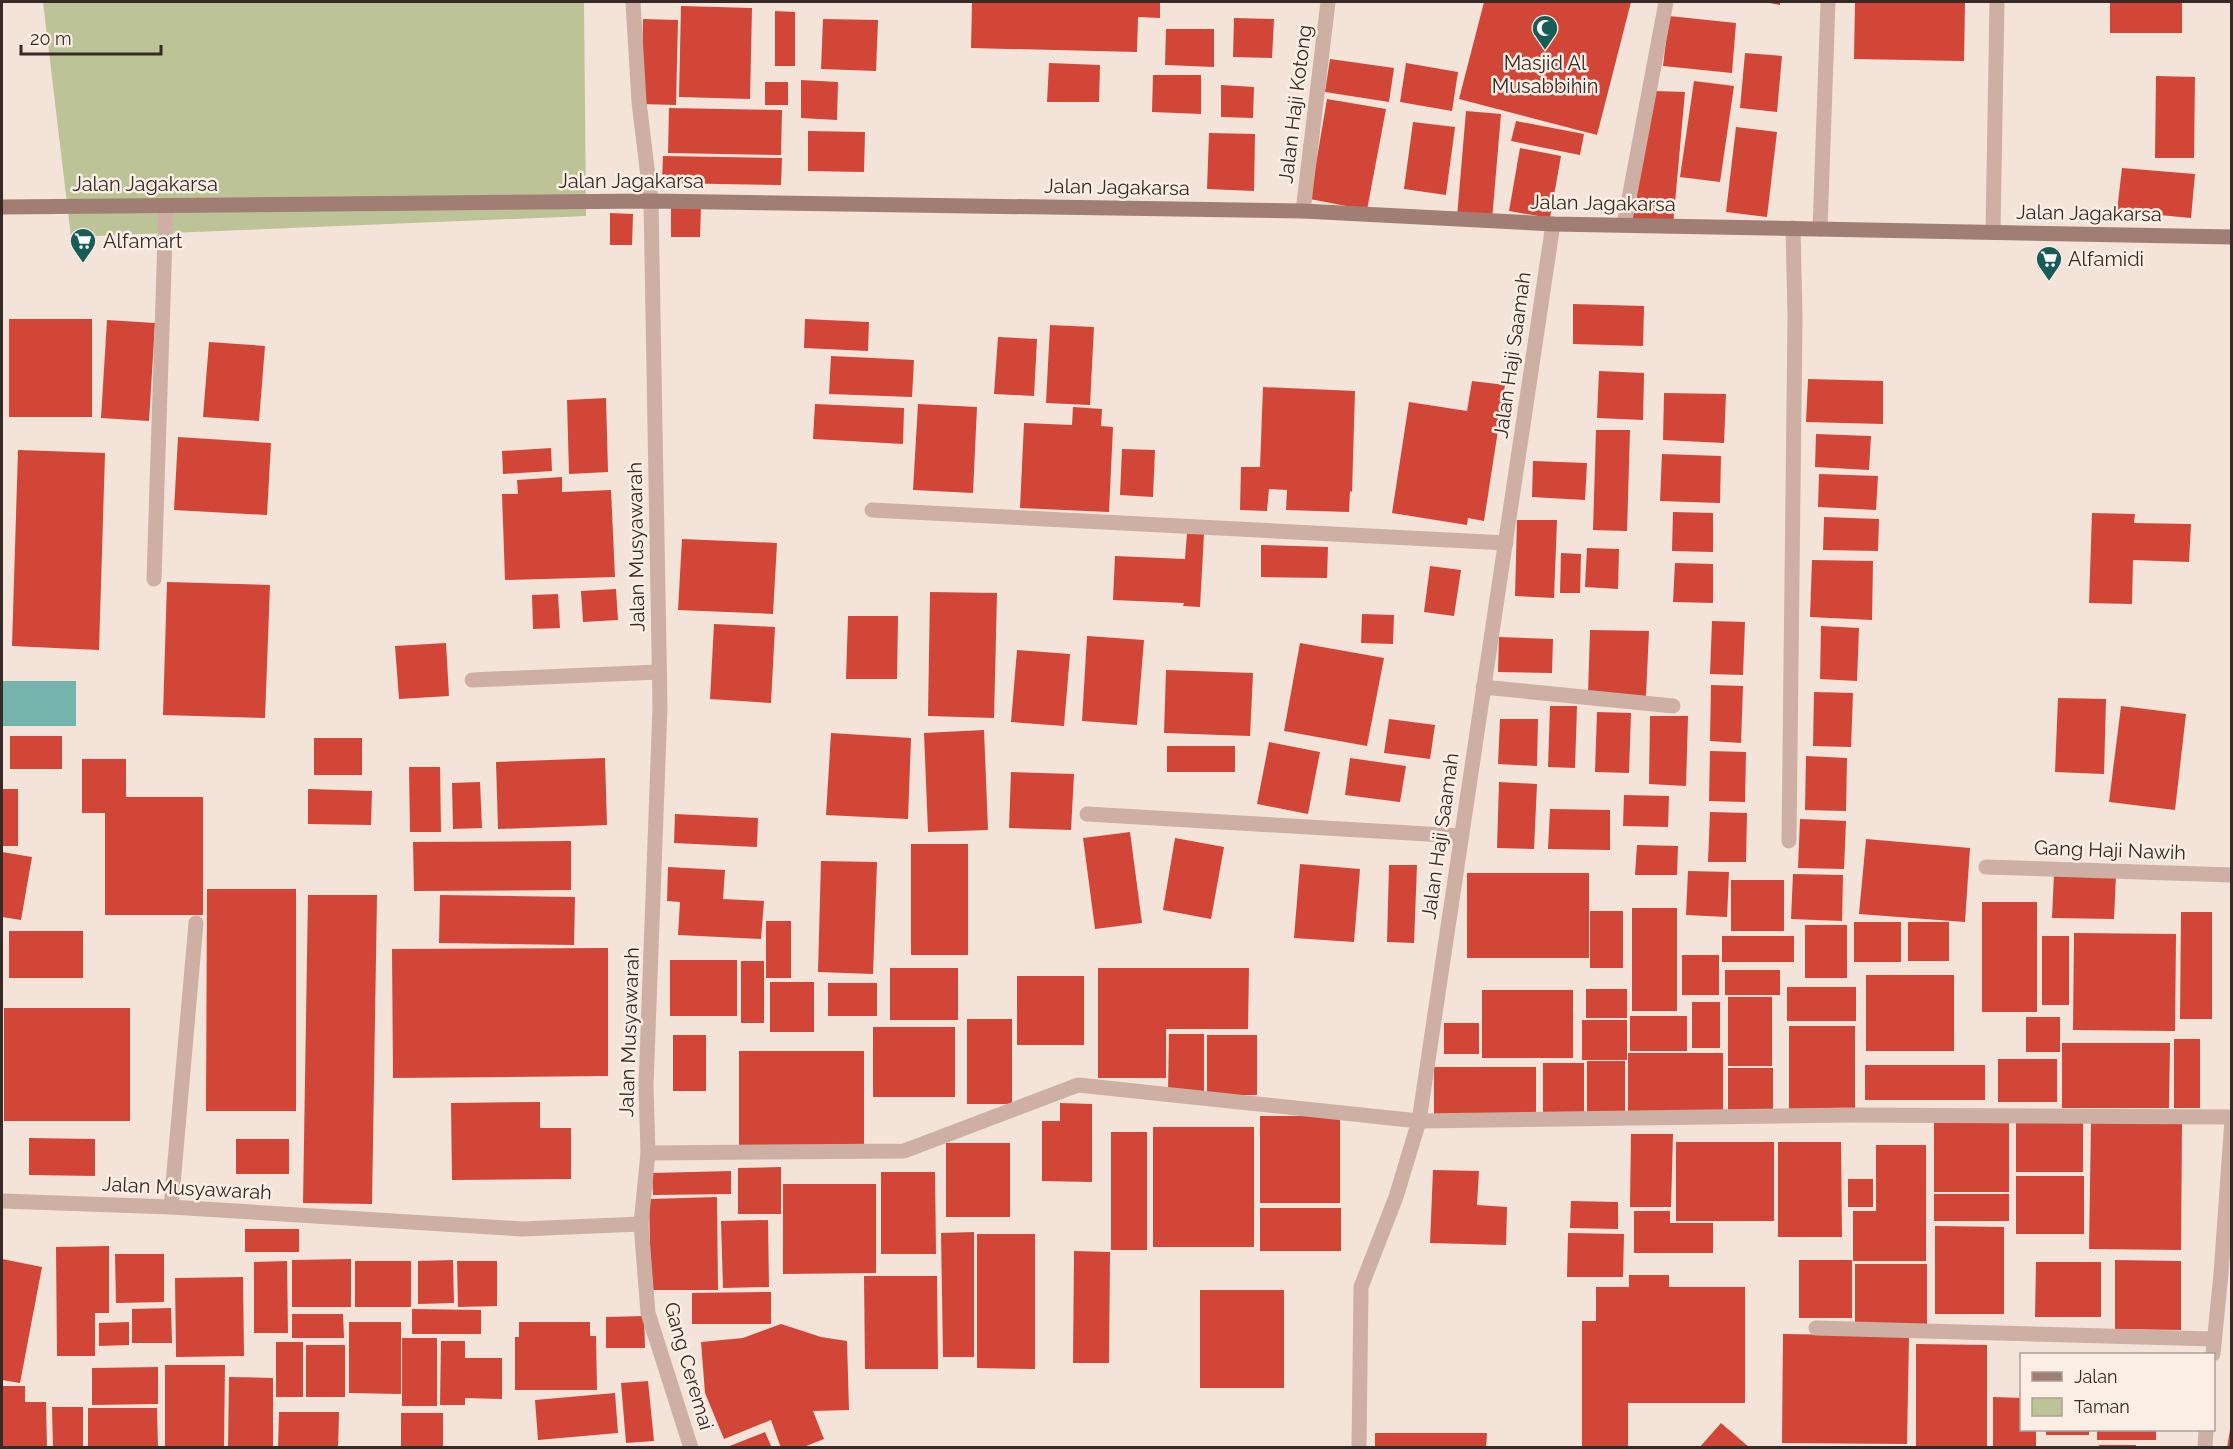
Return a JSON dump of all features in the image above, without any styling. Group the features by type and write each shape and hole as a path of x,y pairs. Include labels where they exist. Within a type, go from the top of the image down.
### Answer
{"main road":[{"name":"Jalan Jagakarsa","path":"2,207 651,201 1303,212 1553,224 2232,237"}],"street":[{"name":"Jalan Musyawarah","path":"2,1201 171,1208 522,1229 641,1224 648,1153 646,1086 660,707 651,201 639,102 633,2"},
{"name":"Jalan Haji Kotong","path":"1303,212 1328,2"},
{"path":"1624,225 1666,2"},
{"path":"1820,229 1828,2"},
{"path":"1992,231 1997,2"},
{"path":"154,579 166,206"},
{"name":"Jalan Haji Saamah","path":"1359,1448 1361,1287 1396,1197 1419,1121 1553,224"},
{"path":"1789,841 1795,316 1793,228"},
{"path":"872,510 1506,543"},
{"path":"472,680 659,672"},
{"path":"1484,687 1673,706"},
{"path":"1088,814 1461,836"},
{"name":"Gang Haji Nawih","path":"1986,867 2232,875"},
{"path":"171,1208 196,923"},
{"path":"648,1153 904,1151 1078,1084 1419,1121 1850,1115 2232,1118 2221,1274 2213,1347 1816,1328"},
{"name":"Gang Ceremai","path":"641,1224 648,1313 691,1448"},
{"path":"2205,1448 2206,1431"}],"green space":[{"path":"43,2 584,2 586,216 71,237"}],"water":[{"path":"2,681 76,681 76,726 2,726"}],"building":[{"path":"972,2 1160,2 1160,18 1138,17 1137,52 971,48"},
{"name":"Masjid Al Musabbihin","path":"1484,2 1631,2 1597,135 1459,99"},
{"path":"1764,2 1780,2 1780,5"},
{"path":"1855,2 1965,3 1964,61 1854,59"},
{"path":"2110,2 2182,2 2182,33 2110,33"},
{"path":"681,6 752,8 750,99 679,97"},
{"path":"775,11 795,12 795,66 775,66"},
{"path":"1669,16 1736,23 1732,73 1663,66"},
{"path":"1234,18 1274,19 1272,58 1233,57"},
{"path":"643,19 678,20 676,105 641,104"},
{"path":"823,19 878,20 876,71 821,69"},
{"path":"1166,29 1214,29 1214,67 1165,65"},
{"path":"1745,53 1782,56 1777,112 1740,108"},
{"path":"1330,59 1394,68 1389,102 1325,92"},
{"path":"1049,63 1100,65 1099,102 1047,102"},
{"path":"1406,63 1458,72 1452,111 1400,102"},
{"path":"1153,75 1201,75 1201,114 1152,112"},
{"path":"2156,76 2195,77 2194,158 2155,158"},
{"path":"801,80 838,82 837,120 801,118"},
{"path":"1694,81 1734,86 1720,182 1680,177"},
{"path":"765,82 788,82 788,105 765,105"},
{"path":"1221,85 1254,87 1253,118 1221,117"},
{"path":"1655,91 1685,92 1673,225 1632,221"},
{"path":"1327,99 1386,109 1367,210 1310,199"},
{"path":"669,108 782,110 781,155 668,153"},
{"path":"1466,111 1501,114 1492,220 1457,217"},
{"path":"1516,121 1584,134 1580,155 1511,141"},
{"path":"1413,122 1455,127 1446,195 1404,189"},
{"path":"1736,127 1777,132 1767,217 1726,212"},
{"path":"808,131 865,132 864,172 808,171"},
{"path":"1209,133 1255,134 1254,191 1207,189"},
{"path":"1520,148 1561,156 1550,218 1509,211"},
{"path":"663,156 782,158 781,185 662,183"},
{"path":"2122,168 2195,174 2191,218 2117,211"},
{"path":"671,206 701,206 700,237 671,237"},
{"path":"610,213 633,214 632,245 610,245"},
{"path":"1573,304 1644,306 1643,346 1573,344"},
{"path":"9,319 92,319 92,417 9,417"},
{"path":"805,319 869,322 868,351 804,348"},
{"path":"107,320 155,323 149,421 101,418"},
{"path":"1050,325 1094,327 1090,405 1046,403"},
{"path":"998,337 1037,339 1034,396 994,394"},
{"path":"209,342 265,346 259,421 203,417"},
{"path":"831,356 914,360 912,397 829,394"},
{"path":"1599,371 1644,373 1643,420 1597,418"},
{"path":"1808,379 1883,381 1883,424 1806,422"},
{"path":"1472,381 1505,385 1484,521 1468,518 1467,525 1392,513 1409,402 1467,411"},
{"path":"1263,387 1355,391 1352,492 1350,491 1349,512 1286,510 1287,490 1269,489 1267,511 1240,510 1241,467 1260,467"},
{"path":"1664,393 1726,394 1724,443 1663,440"},
{"path":"606,398 608,472 569,474 567,400"},
{"path":"815,404 904,408 903,444 813,439"},
{"path":"918,404 977,407 973,493 913,490"},
{"path":"1073,407 1102,409 1101,426 1113,427 1109,512 1020,508 1024,423 1072,425"},
{"path":"1596,430 1630,430 1627,531 1593,530"},
{"path":"1816,434 1871,436 1869,470 1815,467"},
{"path":"178,437 271,443 267,515 174,510"},
{"path":"551,448 552,471 503,474 502,451"},
{"path":"1122,449 1155,450 1153,497 1120,495"},
{"path":"18,450 105,453 99,650 12,646"},
{"path":"1662,454 1721,456 1720,503 1660,501"},
{"path":"1533,461 1587,463 1585,500 1532,497"},
{"path":"1819,474 1878,476 1876,510 1818,507"},
{"path":"562,477 562,492 611,490 615,577 505,580 502,494 518,494 517,480"},
{"path":"1673,512 1713,513 1713,552 1672,551"},
{"path":"2092,513 2135,514 2134,523 2191,524 2189,562 2133,560 2132,604 2089,603"},
{"path":"1824,517 1879,519 1878,551 1823,550"},
{"path":"1517,520 1557,520 1554,598 1515,596"},
{"path":"1187,533 1204,534 1200,607 1183,606 1184,603 1113,600 1115,556 1185,559"},
{"path":"682,539 777,543 773,614 678,610"},
{"path":"1261,545 1328,547 1327,578 1261,577"},
{"path":"1587,548 1619,549 1618,589 1585,587"},
{"path":"1561,553 1581,554 1580,593 1560,593"},
{"path":"1812,560 1873,561 1872,620 1810,617"},
{"path":"1675,563 1713,564 1713,603 1673,602"},
{"path":"1430,566 1461,570 1454,616 1424,612"},
{"path":"167,582 270,585 265,718 163,715"},
{"path":"616,589 618,620 583,622 581,591"},
{"path":"930,592 997,593 994,718 928,716"},
{"path":"558,594 560,628 533,629 532,595"},
{"path":"1362,614 1394,615 1393,644 1361,643"},
{"path":"848,616 898,616 897,679 846,679"},
{"path":"1712,621 1745,622 1743,675 1710,674"},
{"path":"714,624 775,627 771,703 710,699"},
{"path":"1821,626 1859,628 1857,681 1820,679"},
{"path":"1590,630 1649,631 1646,696 1588,694"},
{"path":"1087,636 1144,640 1137,725 1082,721"},
{"path":"1499,637 1553,639 1552,673 1498,672"},
{"path":"446,643 449,696 399,699 395,646"},
{"path":"1300,643 1384,658 1367,746 1284,731"},
{"path":"1017,650 1070,654 1064,726 1011,722"},
{"path":"1166,670 1253,673 1250,736 1164,733"},
{"path":"1711,685 1743,686 1741,743 1710,741"},
{"path":"1814,692 1853,693 1851,747 1813,746"},
{"path":"2058,698 2106,699 2104,774 2055,772"},
{"path":"1550,706 1577,706 1575,768 1548,767"},
{"path":"2121,706 2186,714 2175,810 2109,802"},
{"path":"1597,712 1631,713 1629,773 1595,772"},
{"path":"1650,716 1688,716 1686,786 1649,784"},
{"path":"1389,719 1435,725 1430,759 1384,753"},
{"path":"1500,719 1538,719 1537,766 1498,764"},
{"path":"984,730 988,830 928,832 924,733"},
{"path":"831,733 911,738 908,819 826,815"},
{"path":"10,736 62,736 62,769 10,769"},
{"path":"314,738 362,738 362,775 314,775"},
{"path":"1269,742 1320,752 1308,814 1257,804"},
{"path":"1167,746 1235,746 1235,772 1167,772"},
{"path":"1710,751 1746,752 1745,802 1709,801"},
{"path":"1806,756 1847,758 1846,811 1805,810"},
{"path":"605,758 607,825 498,829 496,762"},
{"path":"1350,758 1406,766 1400,802 1345,795"},
{"path":"82,759 126,759 126,797 203,797 203,915 105,915 105,813 82,813"},
{"path":"409,767 440,767 441,832 410,832"},
{"path":"1011,772 1074,774 1071,830 1009,828"},
{"path":"480,782 482,828 453,829 452,783"},
{"path":"1499,782 1537,784 1534,849 1497,848"},
{"path":"2,789 18,789 18,846 2,846"},
{"path":"308,789 372,791 371,825 308,824"},
{"path":"1624,795 1669,796 1668,827 1623,826"},
{"path":"1550,809 1610,810 1610,850 1548,849"},
{"path":"1710,812 1747,813 1746,862 1708,862"},
{"path":"675,814 758,818 757,847 674,843"},
{"path":"1800,819 1846,821 1844,869 1798,868"},
{"path":"1130,832 1142,923 1095,929 1083,838"},
{"path":"1175,838 1224,847 1211,919 1163,910"},
{"path":"1866,839 1970,848 1965,922 1859,914"},
{"path":"571,841 571,890 414,891 413,842"},
{"path":"911,844 968,844 968,955 911,955"},
{"path":"1637,845 1678,846 1677,875 1635,875"},
{"path":"2,852 32,857 21,920 2,917"},
{"path":"821,861 877,862 873,974 818,972"},
{"path":"1300,864 1360,869 1354,942 1294,938"},
{"path":"1389,865 1417,865 1414,943 1387,942"},
{"path":"668,867 725,870 723,899 764,901 761,939 678,935 680,902 667,901"},
{"path":"1688,871 1729,872 1727,917 1686,915"},
{"path":"1467,873 1589,873 1589,958 1467,958"},
{"path":"2054,873 2116,875 2114,919 2052,918"},
{"path":"1793,874 1843,875 1842,921 1791,919"},
{"path":"1731,880 1784,880 1784,931 1731,931"},
{"path":"207,889 296,889 296,1111 206,1111"},
{"path":"308,895 377,895 372,1204 303,1203"},
{"path":"440,895 575,897 574,945 439,943"},
{"path":"1982,902 2037,902 2037,1012 1982,1012"},
{"path":"1632,908 1677,908 1677,1011 1632,1011"},
{"path":"1590,911 1623,911 1623,968 1590,968"},
{"path":"2181,912 2212,912 2212,1019 2180,1019"},
{"path":"766,921 791,921 791,978 766,978"},
{"path":"1854,922 1901,922 1901,962 1854,962"},
{"path":"1908,922 1949,922 1949,961 1908,961"},
{"path":"1805,925 1847,925 1847,978 1805,978"},
{"path":"9,931 83,931 83,978 9,978"},
{"path":"2074,933 2176,934 2175,1031 2073,1030"},
{"path":"1722,936 1794,936 1794,962 1722,962"},
{"path":"2042,936 2069,936 2069,1005 2042,1005"},
{"path":"608,948 608,1076 393,1078 392,949"},
{"path":"1682,955 1719,955 1719,995 1682,995"},
{"path":"670,960 737,960 737,1016 670,1016"},
{"path":"741,961 764,961 764,1023 741,1023"},
{"path":"890,968 958,968 958,1020 890,1020"},
{"path":"1098,968 1249,968 1248,1029 1166,1029 1166,1078 1098,1078"},
{"path":"1725,970 1780,970 1780,995 1725,995"},
{"path":"1866,975 1954,975 1954,1051 1866,1051"},
{"path":"1017,976 1084,976 1084,1045 1017,1045"},
{"path":"770,982 814,982 814,1032 770,1032"},
{"path":"828,983 877,983 877,1016 828,1016"},
{"path":"1787,987 1856,987 1856,1021 1787,1021"},
{"path":"1586,989 1627,989 1627,1018 1586,1018"},
{"path":"1482,990 1573,990 1573,1058 1482,1058"},
{"path":"1728,997 1772,997 1772,1066 1728,1066"},
{"path":"1692,1002 1720,1002 1720,1048 1692,1048"},
{"path":"4,1008 130,1008 130,1121 4,1121"},
{"path":"1630,1016 1687,1016 1687,1051 1630,1051"},
{"path":"2026,1017 2060,1017 2060,1052 2026,1052"},
{"path":"967,1019 1012,1019 1012,1104 967,1104"},
{"path":"1582,1020 1627,1020 1627,1060 1582,1060"},
{"path":"1444,1023 1479,1023 1479,1054 1444,1054"},
{"path":"1789,1026 1855,1026 1855,1112 1789,1112"},
{"path":"873,1027 955,1027 955,1097 873,1097"},
{"path":"1169,1034 1204,1034 1204,1093 1168,1093"},
{"path":"673,1035 706,1035 706,1091 673,1091"},
{"path":"1207,1035 1257,1035 1257,1095 1207,1095"},
{"path":"2174,1039 2200,1039 2200,1108 2174,1108"},
{"path":"2062,1043 2170,1043 2169,1108 2062,1108"},
{"path":"739,1051 864,1051 864,1148 739,1148"},
{"path":"1628,1053 1723,1053 1723,1114 1628,1114"},
{"path":"1998,1059 2057,1059 2057,1102 1998,1102"},
{"path":"1587,1061 1625,1061 1625,1116 1587,1116"},
{"path":"1543,1063 1584,1063 1584,1117 1543,1117"},
{"path":"1865,1065 1985,1065 1985,1100 1865,1100"},
{"path":"1434,1067 1536,1067 1536,1114 1434,1114"},
{"path":"1728,1068 1773,1068 1773,1116 1728,1116"},
{"path":"540,1102 540,1128 571,1128 571,1179 452,1180 451,1103"},
{"path":"1060,1103 1092,1104 1092,1182 1042,1181 1042,1121 1060,1121"},
{"path":"1260,1116 1340,1116 1340,1203 1260,1203"},
{"path":"2016,1117 2083,1117 2083,1172 2016,1172"},
{"path":"1934,1120 2009,1120 2009,1192 1934,1192"},
{"path":"2091,1120 2182,1121 2181,1250 2089,1249"},
{"path":"1153,1127 1254,1127 1254,1247 1153,1247"},
{"path":"1111,1132 1147,1132 1147,1250 1111,1250"},
{"path":"1631,1134 1673,1134 1671,1207 1630,1207"},
{"path":"29,1138 95,1139 95,1176 29,1175"},
{"path":"236,1139 289,1139 289,1174 236,1174"},
{"path":"1676,1142 1774,1142 1774,1221 1676,1221"},
{"path":"1778,1142 1841,1142 1842,1237 1778,1237"},
{"path":"946,1143 1010,1143 1010,1217 946,1217"},
{"path":"1876,1145 1926,1145 1926,1261 1853,1261 1853,1211 1876,1211"},
{"path":"781,1167 781,1214 738,1214 738,1168"},
{"path":"1433,1170 1479,1171 1477,1205 1507,1207 1506,1245 1430,1243"},
{"path":"731,1171 731,1194 653,1195 652,1173"},
{"path":"881,1172 935,1172 936,1254 881,1254"},
{"path":"2016,1176 2084,1176 2084,1234 2016,1234"},
{"path":"1848,1179 1873,1179 1873,1207 1848,1207"},
{"path":"783,1184 876,1184 876,1273 783,1274"},
{"path":"1934,1194 2009,1194 2009,1221 1934,1221"},
{"path":"717,1197 718,1290 651,1290 649,1199"},
{"path":"1571,1201 1618,1202 1618,1229 1570,1228"},
{"path":"1260,1208 1341,1208 1341,1251 1260,1251"},
{"path":"1634,1211 1670,1211 1670,1223 1713,1223 1713,1253 1634,1253"},
{"path":"768,1220 769,1287 723,1288 721,1221"},
{"path":"1935,1226 2004,1227 2004,1314 1935,1314"},
{"path":"245,1229 299,1229 299,1252 245,1252"},
{"path":"974,1232 974,1357 943,1357 941,1233"},
{"path":"1568,1233 1624,1234 1623,1277 1567,1277"},
{"path":"977,1234 1035,1234 1035,1369 977,1368"},
{"path":"109,1246 109,1313 95,1313 95,1356 57,1356 56,1247"},
{"path":"1074,1251 1110,1252 1109,1363 1073,1363"},
{"path":"115,1254 164,1254 164,1302 116,1303"},
{"path":"2,1259 42,1267 20,1383 2,1380"},
{"path":"351,1259 351,1307 292,1307 292,1260"},
{"path":"453,1260 454,1303 418,1304 418,1261"},
{"path":"1799,1260 1852,1260 1852,1318 1799,1318"},
{"path":"2115,1260 2181,1261 2181,1330 2115,1329"},
{"path":"287,1261 288,1333 254,1333 254,1262"},
{"path":"355,1261 411,1261 411,1307 355,1307"},
{"path":"457,1261 497,1261 497,1306 458,1307"},
{"path":"2036,1262 2101,1262 2101,1317 2035,1317"},
{"path":"1855,1264 1927,1264 1927,1326 1855,1326"},
{"path":"1629,1275 1669,1275 1669,1287 1745,1287 1745,1403 1628,1403 1628,1448 1582,1448 1582,1321 1596,1321 1596,1287 1629,1287"},
{"path":"864,1276 937,1276 938,1369 865,1369"},
{"path":"243,1277 244,1356 176,1357 175,1278"},
{"path":"1200,1290 1284,1290 1284,1388 1200,1388"},
{"path":"771,1292 771,1324 692,1324 692,1293"},
{"path":"171,1308 172,1343 132,1343 132,1309"},
{"path":"412,1309 481,1310 481,1334 412,1334"},
{"path":"292,1314 343,1314 344,1338 292,1338"},
{"path":"644,1316 645,1348 606,1348 606,1317"},
{"path":"129,1322 129,1345 99,1346 99,1323"},
{"path":"349,1322 401,1322 401,1394 349,1393"},
{"path":"519,1322 590,1322 590,1336 596,1336 597,1390 515,1390 515,1337 519,1337"},
{"path":"781,1324 821,1337 847,1341 849,1410 813,1411 824,1439 801,1448 781,1448 771,1420 724,1439 705,1393 701,1342 743,1338"},
{"path":"1783,1334 1909,1336 1907,1444 1782,1443"},
{"path":"402,1338 437,1338 437,1406 402,1406"},
{"path":"441,1341 465,1341 465,1358 502,1358 502,1399 465,1398 465,1405 440,1405"},
{"path":"276,1342 303,1342 303,1397 276,1397"},
{"path":"1916,1344 1987,1345 1987,1448 1916,1448"},
{"path":"306,1345 345,1345 345,1397 306,1397"},
{"path":"165,1365 225,1365 224,1447 165,1447"},
{"path":"158,1367 158,1404 92,1405 92,1368"},
{"path":"229,1377 273,1378 273,1448 228,1448"},
{"path":"648,1381 654,1441 626,1443 621,1383"},
{"path":"2,1386 25,1386 25,1402 46,1402 47,1448 2,1448"},
{"path":"615,1393 618,1433 538,1440 535,1400"},
{"path":"1993,1397 2020,1398 2020,1431 2036,1431 2036,1448 1993,1448"},
{"path":"52,1407 83,1407 83,1448 53,1448"},
{"path":"88,1408 157,1408 158,1448 88,1448"},
{"path":"279,1412 339,1412 338,1448 278,1448"},
{"path":"401,1413 443,1413 443,1448 401,1448"},
{"path":"1721,1423 1750,1448 1699,1448"},
{"path":"2230,1430 2232,1448 2227,1448"},
{"path":"2046,1431 2089,1431 2089,1435 2046,1435"},
{"path":"2097,1431 2156,1431 2156,1440 2097,1440"},
{"path":"765,1432 772,1448 727,1448 727,1447"},
{"path":"1375,1433 1487,1433 1486,1448 1375,1448"},
{"path":"2099,1445 2136,1445 2136,1448 2099,1448"}],"place":[{"name":"Masjid Al Musabbihin","path":"1545,51"},
{"name":"Alfamart","path":"83,264"},
{"name":"Alfamidi","path":"2049,282"}]}
